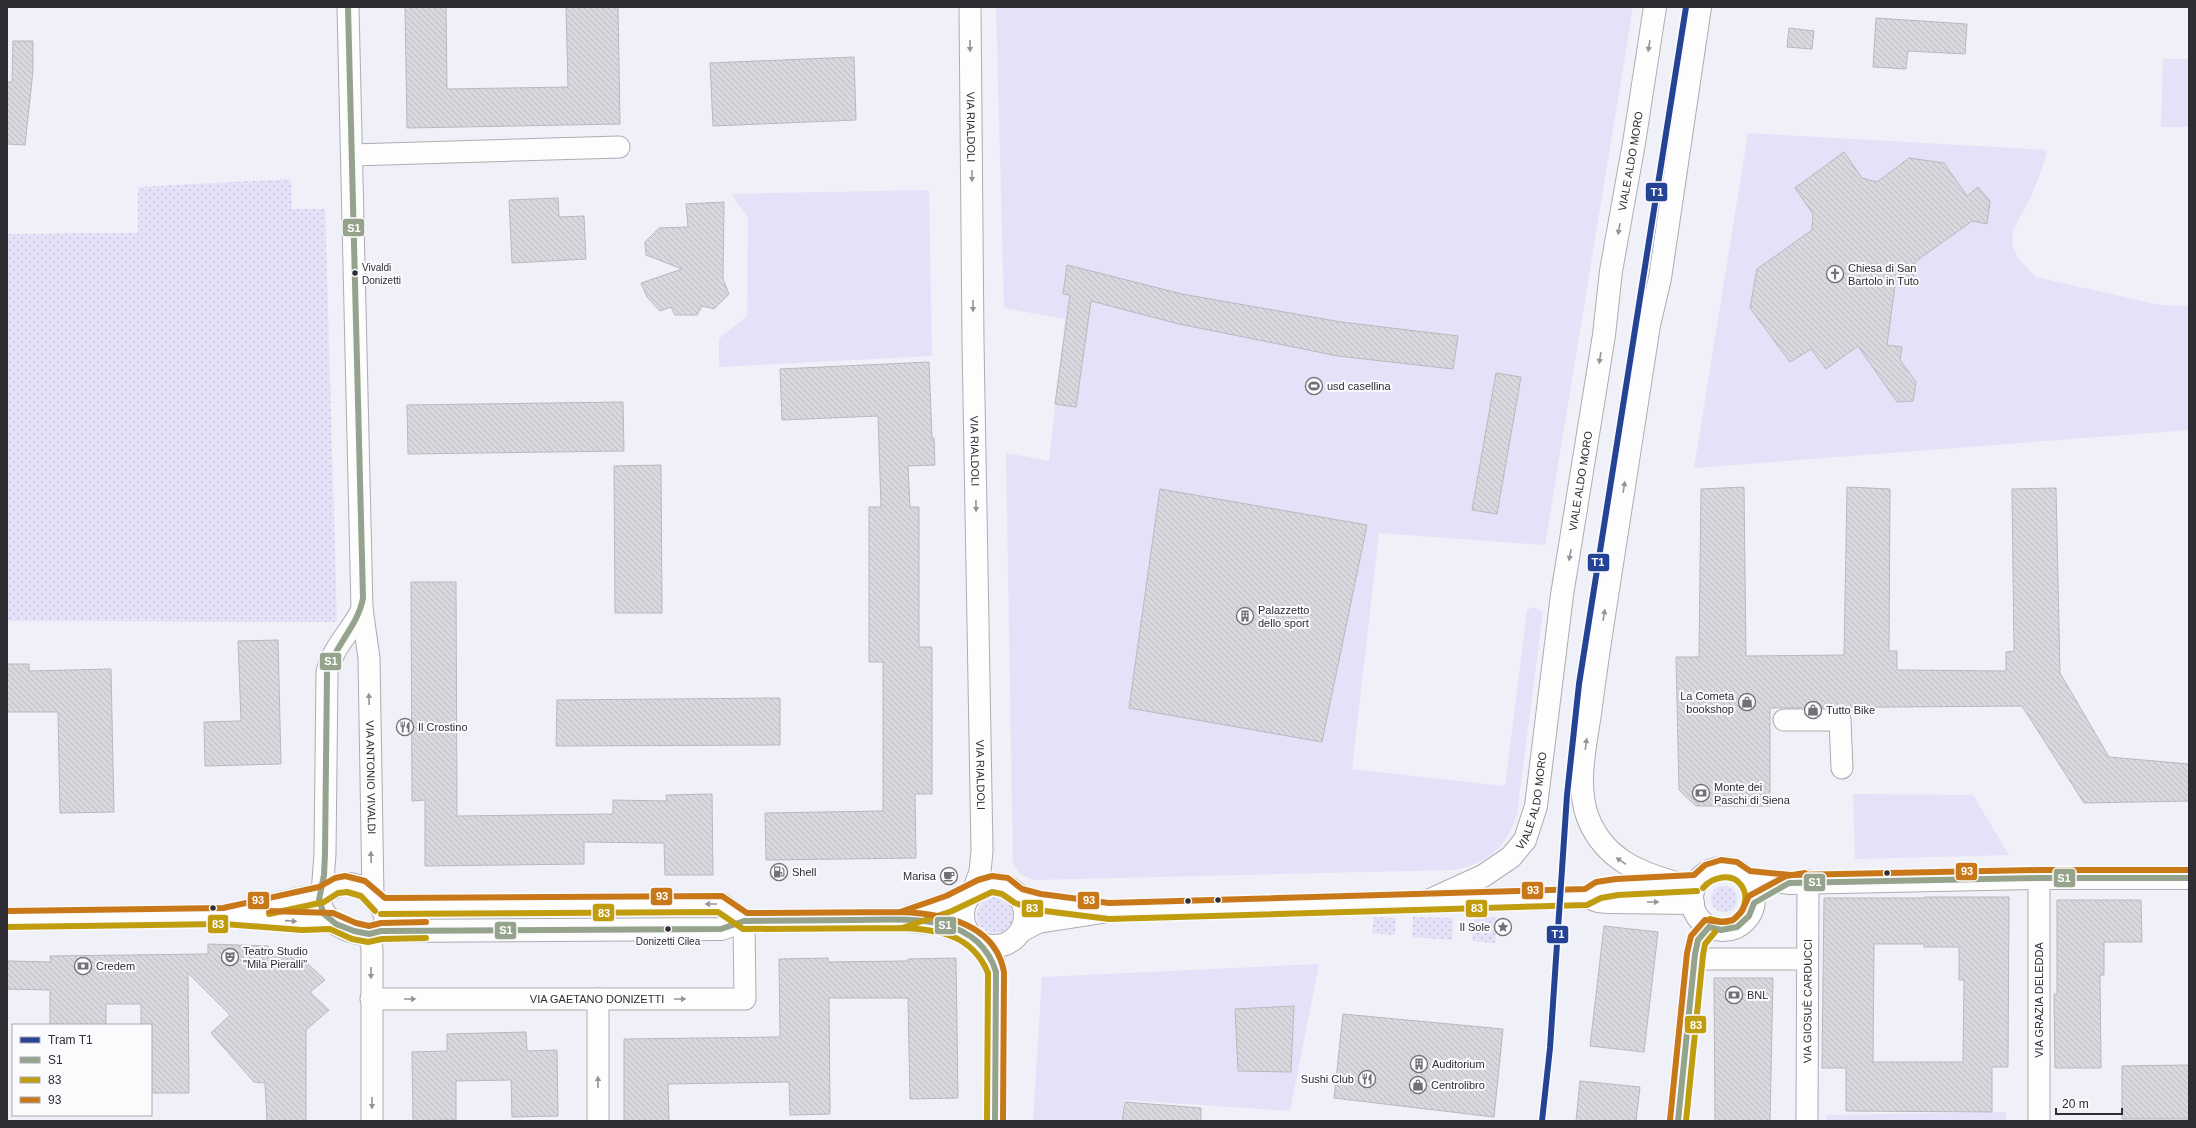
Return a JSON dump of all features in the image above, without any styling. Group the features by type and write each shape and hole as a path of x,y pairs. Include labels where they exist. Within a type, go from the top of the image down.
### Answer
{"street":[{"name":"VIA ANTONIO VIVALDI","path":"348,7 362,609 369,658 377,901"},
{"name":"VIA RIALDOLI","path":"970,7 973,341 982,851 980,872 972,893 966,903 963,914 965,926 994,961 996,972 995,1121"},
{"name":"VIALE ALDO MORO","path":"1428,901 1483,876 1511,857 1525,840 1536,806 1562,595 1602,343 1611,271 1634,143 1655,7"},
{"path":"1691,890 1635,870 1608,850 1598,839 1588,818 1584,806 1583,784 1585,749 1596,668 1649,325 1660,278 1700,7"},
{"path":"352,155 619,147"},
{"path":"332,922 324,914 320,906 325,854 327,672 329,660 334,650 346,637 362,609"},
{"path":"346,637 359,645 369,658"},
{"path":"1784,720 1840,720 1842,768"},
{"path":"7,919 224,916 303,922 332,922 354,931 375,932 721,928 744,921 901,920 940,924 994,947 1006,944 1021,931 1038,922 1109,911 1588,897 1598,890 1618,887 1691,890 1708,872 1720,868 1734,870 1747,879 1753,889 1754,903 1749,916 1737,927 1721,930 1709,927 1696,914 1691,890"},
{"path":"1747,879 1798,882 2040,878 2189,878"},
{"name":"VIA GRAZIA DELEDDA","path":"2038,1121 2040,878"},
{"path":"1754,903 1798,882"},
{"name":"VIA GIOSUÈ CARDUCCI","path":"1798,882 1807,959 1807,1121"},
{"path":"224,916 322,894 334,885 348,884 364,889 377,901 385,917 385,925 375,932 372,949 372,1121"},
{"path":"901,920 949,903 972,893 981,887 997,884 1008,888 1018,896 1039,902 1109,911"},
{"path":"1018,896 1025,911 1025,920 1021,931"},
{"path":"377,901 721,904 744,921"},
{"name":"VIA GAETANO DONIZETTI","path":"371,999 745,999 744,921"},
{"path":"1678,1121 1694,959 1698,940 1709,927"},
{"path":"1694,959 1807,959"},
{"path":"598,999 598,1121"}],"shaded area":[{"name":"usd casellina","path":"996,7 1633,7 1545,545 1379,533 1352,769 1505,786 1527,610 1534,607 1543,612 1517,814 1508,836 1494,852 1485,859 1464,868 1452,870 1033,880 1020,874 1013,864 1006,453 1049,461 1065,319 1004,308"},
{"path":"2163,59 2189,59 2189,127 2161,127"},
{"path":"1748,133 2047,150 2044,163 2031,197 2013,230 2012,244 2017,257 2036,277 2160,305 2189,306 2189,430 1694,468"},
{"path":"291,179 292,209 325,209 337,622 7,621 7,234 138,233 138,187"},
{"path":"929,190 932,356 719,367 719,339 747,316 748,218 731,194"},
{"path":"1853,794 1973,795 2009,855 1855,859"},
{"path":"1724,886 1733,890 1737,899 1733,908 1724,912 1715,908 1711,899 1715,890"},
{"path":"995,897 1005,900 1010,905 1013,915 1010,925 1005,930 995,933 985,930 980,925 977,915 980,905 985,900"},
{"path":"1374,917 1396,918 1395,935 1372,933"},
{"path":"1413,917 1453,918 1452,940 1412,937"},
{"path":"1474,917 1493,917 1497,920 1495,943 1472,941"},
{"path":"1319,964 1290,1111 1124,1100 1121,1121 1033,1121 1042,977"},
{"path":"2006,1112 2006,1121 1826,1121 1826,1115"}],"building":[{"path":"405,7 446,7 447,89 568,87 566,7 618,7 620,124 407,128"},
{"path":"1876,18 1967,24 1965,54 1908,51 1906,69 1873,67"},
{"path":"1789,28 1814,31 1812,49 1787,47"},
{"path":"13,41 33,41 33,71 25,145 7,144 7,82 12,82"},
{"path":"854,57 856,120 713,126 710,63"},
{"name":"Chiesa di San Bartolo in Tuto","path":"1844,152 1862,178 1877,182 1909,158 1944,163 1967,196 1978,187 1990,201 1987,224 1972,221 1915,262 1913,281 1896,278 1887,345 1902,347 1900,360 1916,382 1913,401 1897,402 1858,346 1826,369 1811,349 1790,362 1750,308 1757,269 1812,230 1813,214 1795,188"},
{"path":"558,198 559,217 584,216 586,259 512,263 509,200"},
{"path":"724,202 723,279 729,294 714,309 702,306 697,315 675,315 671,307 660,311 647,297 641,283 682,269 646,255 645,242 659,228 688,227 686,204"},
{"path":"1067,265 1182,294 1341,322 1458,336 1453,369 1338,356 1179,324 1091,301 1076,407 1055,404 1070,295 1063,294"},
{"path":"929,362 932,438 934,438 935,465 908,466 910,507 919,507 919,647 932,647 932,794 915,794 916,858 766,860 765,813 883,811 883,662 869,662 869,507 881,507 878,416 782,420 780,369"},
{"path":"1496,373 1521,377 1497,514 1472,510"},
{"path":"623,402 624,451 408,454 407,405"},
{"path":"661,465 662,613 615,613 614,466"},
{"path":"1744,487 1746,656 1844,655 1847,487 1890,489 1889,651 1897,651 1897,670 2006,671 2006,652 2014,651 2012,489 2056,488 2060,673 2109,757 2189,764 2189,801 2084,803 2022,706 1770,708 1770,806 1696,806 1679,790 1676,657 1699,657 1701,489"},
{"name":"Palazzetto dello sport","path":"1160,489 1367,525 1322,742 1129,708"},
{"path":"411,582 456,582 457,816 613,814 613,800 667,801 666,795 712,794 713,875 665,875 664,843 584,842 584,864 425,866 425,800 412,801"},
{"path":"278,640 281,764 205,766 204,722 241,721 238,641"},
{"path":"7,664 29,664 29,671 111,669 114,812 60,813 58,712 7,712"},
{"path":"780,698 780,745 556,746 557,700"},
{"path":"2009,897 2008,1067 1992,1067 1992,1112 1846,1111 1846,1068 1822,1068 1824,898","holes":["1874,944 1924,944 1924,947 1959,947 1959,980 1964,980 1963,1062 1873,1062"]},
{"path":"2057,900 2141,900 2142,942 2104,942 2104,975 2100,975 2101,1068 2055,1068 2054,994 2057,994"},
{"path":"1604,926 1658,932 1644,1052 1590,1046"},
{"path":"208,944 268,946 279,958 290,947 325,980 310,992 329,1010 306,1030 306,1121 267,1121 265,1083 254,1082 211,1033 230,1015 188,973 189,1093 152,1093 152,1024 141,1024 141,1004 106,1004 106,1024 50,1024 50,990 7,989 7,961 51,962 50,956 208,954"},
{"path":"828,958 828,962 908,961 908,959 956,958 958,1098 910,1099 908,998 829,998 830,1114 790,1115 789,1082 668,1084 669,1121 624,1121 624,1039 780,1037 779,959"},
{"path":"1714,978 1773,978 1770,1121 1715,1121"},
{"path":"1294,1006 1291,1072 1238,1071 1235,1009"},
{"name":"Auditorium","path":"1343,1014 1503,1029 1494,1117 1334,1098"},
{"path":"526,1032 527,1051 557,1050 558,1116 512,1117 511,1080 456,1081 456,1120 413,1121 412,1052 447,1051 447,1034"},
{"path":"2189,1065 2189,1119 2122,1119 2122,1066"},
{"path":"1580,1081 1640,1087 1636,1121 1576,1121"},
{"path":"1125,1102 1201,1108 1201,1121 1122,1121"}],"tram line":[{"name":"T1","path":"1542,1121 1550,1048 1567,795 1579,684 1686,7"}],"transit line":[{"name":"S1","path":"348,7 363,598 352,627 335,653 327,672 325,854 324,875 319,900 324,914 336,924 354,931 369,934 381,931 721,929 744,921 892,919 936,923 955,928 972,938 986,952 996,972 995,1121"},
{"name":"93","path":"7,911 223,908 319,887 335,878 345,876 365,881 385,898 722,896 747,913 900,912 946,896 978,880 992,876 1008,878 1022,889 1041,894 1109,903 1585,889 1596,882 1616,879 1694,875 1705,865 1721,860 1737,862 1750,871 1791,875 2039,870 2189,870"},
{"name":"93","path":"1670,1120 1687,953 1691,936 1705,920 1721,922 1733,920 1742,911 1749,896 1786,876 1805,873"},
{"name":"83","path":"1703,888 1711,881 1727,877 1733,878 1737,881 1744,890 1745,902 1743,908 1736,917 1726,922 1710,919"},
{"name":"S1","path":"1709,927 1721,930 1737,927 1749,916 1754,903 1789,883 2039,878 2189,878"},
{"name":"83","path":"381,914 718,912 743,929 902,928 952,911 992,892 1002,894 1015,903 1037,910 1109,919 1587,905 1601,898 1618,895 1697,891"},
{"name":"83","path":"269,914 324,902 338,893 347,892 361,896 375,911"},
{"name":"93","path":"269,911 333,913 356,923 369,926 381,923 426,922"},
{"name":"93","path":"899,912 932,915 964,924 978,932 990,942 999,955 1004,972 1003,1121"},
{"name":"83","path":"7,927 224,924 302,930 330,929 352,939 368,942 382,939 426,938"},
{"name":"S1","path":"1678,1121 1695,954 1698,940 1709,927"},
{"name":"83","path":"899,928 927,930 952,936 973,950 981,960 988,973 987,1121"},
{"name":"83","path":"1686,1121 1703,955 1705,944 1715,932"}],"place":[{"name":"Vivaldi Donizetti","path":"355,273"},
{"name":"Chiesa di San Bartolo in Tuto","path":"1835,274"},
{"name":"usd casellina","path":"1314,386"},
{"name":"Palazzetto dello sport","path":"1245,616"},
{"name":"La Cometa bookshop","path":"1747,702"},
{"name":"Tutto Bike","path":"1813,710"},
{"name":"Il Crostino","path":"405,727"},
{"name":"Monte dei Paschi di Siena","path":"1701,793"},
{"name":"Shell","path":"779,872"},
{"name":"Marisa","path":"949,876"},
{"name":"Il Sole","path":"1503,927"},
{"name":"Donizetti Cilea","path":"668,929"},
{"name":"Teatro Studio \"Mila Pieralli\"","path":"230,957"},
{"name":"Credem","path":"83,966"},
{"name":"BNL","path":"1734,995"},
{"name":"Auditorium","path":"1419,1064"},
{"name":"Sushi Club","path":"1367,1079"},
{"name":"Centrolibro","path":"1418,1085"}]}
